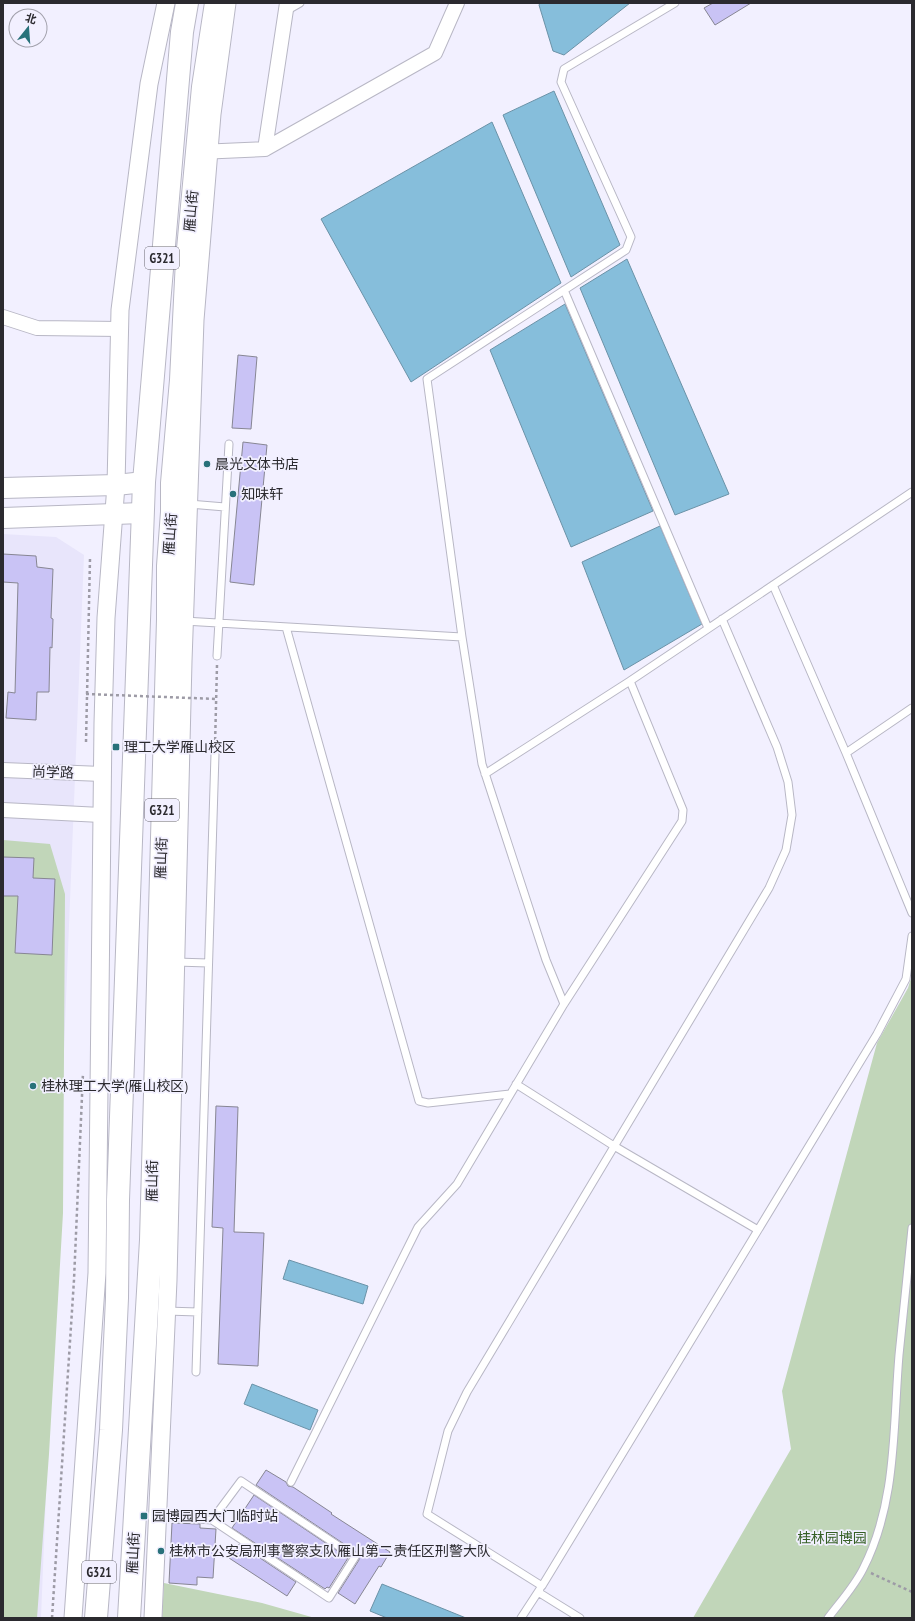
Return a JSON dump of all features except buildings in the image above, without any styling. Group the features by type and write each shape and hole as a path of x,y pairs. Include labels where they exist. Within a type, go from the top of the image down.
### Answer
{"highway":[{"name":"雁山街","path":"96,1618 111,1430 117,1298 118,1200 142,513 182,32 187,3"},
{"name":"雁山街","path":"129,1618 151,1240 177,620 168,566 172,512 172,483 181,380 187,260 202,152 203,86 216,3"}],"main road":[{"path":"3,488 116,485 144,482"},
{"path":"3,518 142,513"}],"street":[{"path":"73,1618 97,1273 102,774 106,618 116,485 120,310 149,84 166,3"},
{"path":"153,1618 166,1311 176,962 177,620 189,504 202,152 212,114 227,3"},
{"path":"202,152 265,149 435,53 456,3"},
{"path":"265,149 287,7"},
{"path":"3,317 37,328 120,329"},
{"name":"尚学路","path":"3,770 102,774"},
{"path":"3,810 102,815"}],"lane":[{"path":"287,7 300,3"},
{"path":"564,1004 546,960 482,764 462,637 427,379 626,250 631,237 561,82 564,68 675,3"},
{"path":"564,290 708,628"},
{"path":"217,656 229,444"},
{"path":"485,774 630,681 912,492"},
{"path":"189,504 225,507"},
{"path":"773,585 846,753 912,913"},
{"path":"580,1618 540,1589 427,1514 448,1431 467,1392 769,888 786,850 792,815 788,782 777,747 722,619"},
{"path":"177,620 462,637"},
{"path":"286,627 419,1101 428,1103 510,1094"},
{"path":"291,1482 418,1226 457,1184 564,1004 682,821 683,810 630,681"},
{"path":"846,753 912,708"},
{"path":"196,1372 215,754"},
{"path":"521,1618 877,1034 906,979 912,936"},
{"path":"176,962 208,963"},
{"path":"516,1084 614,1146 758,1230"},
{"path":"828,1618 851,1589 863,1569 873,1545 887,1496 893,1450 899,1355 912,1228"},
{"path":"166,1311 198,1312"},
{"path":"157,1516 212,1520 329,1598 355,1558 240,1481 212,1520"}],"path":[{"path":"86,746 90,559"},
{"path":"215,754 217,656"},
{"path":"86,694 217,699"},
{"path":"52,1618 74,1280 83,1068"},
{"path":"863,1569 912,1592"}],"shaded area":[{"name":"桂林理工大学(雁山校区)","path":"3,534 56,537 84,555 41,1618 3,1618"}],"green space":[{"name":"桂林理工大学(雁山校区)","path":"3,840 50,844 65,894 63,1213 49,1454 37,1618 3,1618"},
{"name":"桂林园博园","path":"912,975 912,1618 693,1618 791,1449 782,1391 877,1043 908,988"},
{"path":"164,1583 262,1603 315,1618 162,1618"}],"water":[{"path":"540,3 630,3 564,55 553,51 539,5"},
{"path":"554,91 620,245 571,277 503,115"},
{"path":"492,122 561,283 411,382 321,219"},
{"path":"627,259 729,494 675,515 580,288"},
{"path":"565,304 653,511 571,547 490,350"},
{"path":"660,526 702,624 624,670 582,562"},
{"path":"289,1260 368,1286 363,1304 283,1279"},
{"path":"252,1384 318,1410 310,1430 244,1404"},
{"path":"382,1584 466,1618 387,1618 370,1611"}],"place":[{"name":"晨光文体书店","path":"207,464"},
{"name":"知味轩","path":"233,494"},
{"name":"理工大学雁山校区","path":"116,747"},
{"name":"桂林理工大学(雁山校区)","path":"33,1086"},
{"name":"园博园西大门临时站","path":"144,1516"},
{"name":"桂林市公安局刑事警察支队雁山第二责任区刑警大队","path":"161,1551"}]}
